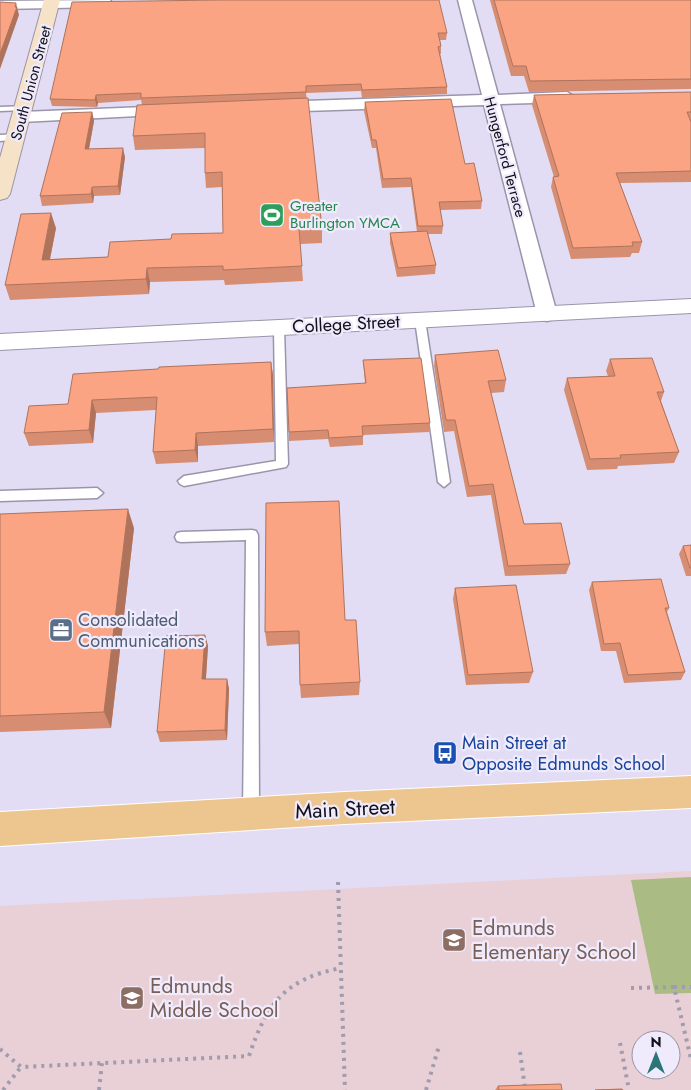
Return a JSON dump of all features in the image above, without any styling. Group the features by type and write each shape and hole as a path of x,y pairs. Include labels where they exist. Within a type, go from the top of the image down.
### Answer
{"main road":[{"name":"South Union Street","path":"0,194 8,138 24,113 52,2"},
{"name":"Main Street","path":"0,829 251,814 691,792"}],"street":[{"name":"Hungerford Terrace","path":"465,0 547,314"},
{"path":"0,5 52,2 121,3"},
{"path":"257,108 585,97"},
{"path":"24,113 188,110"},
{"name":"College Street","path":"0,342 691,306"}],"lane":[{"path":"0,109 24,113"},
{"path":"420,320 444,482"},
{"path":"184,481 282,464 279,328"},
{"path":"0,496 97,493"},
{"path":"181,537 252,534 251,814"}],"path":[{"path":"338,882 345,1090"},
{"path":"0,1049 21,1067 249,1056 258,1028 272,1004 291,984 316,971 341,968"},
{"path":"674,987 691,1059"},
{"path":"631,988 691,987"},
{"path":"620,1043 629,1090"},
{"path":"426,1090 439,1046"},
{"path":"520,1052 525,1088"},
{"path":"99,1090 102,1064"},
{"path":"3,1090 21,1067"}],"shaded area":[{"path":"691,871 691,1090 0,1090 0,906"}],"green space":[{"path":"691,877 691,993 655,994 631,880"}],"building":[{"path":"439,0 447,33 438,33 441,46 438,47 447,87 362,90 361,84 306,86 306,92 141,98 141,93 96,95 95,100 50,99 72,2"},
{"path":"494,0 691,0 691,79 530,81 526,66 513,66"},
{"path":"0,2 16,3 15,7 17,7 0,54"},
{"path":"691,92 691,112 687,112 691,122 691,171 616,173 642,242 632,242 633,246 573,248 553,177 559,176 534,95"},
{"path":"308,98 322,228 299,229 302,266 223,270 223,266 147,268 146,279 5,285 21,214 51,213 42,260 108,257 110,242 171,239 172,234 223,233 222,172 205,173 205,133 133,136 137,105"},
{"path":"451,99 465,164 474,163 482,201 439,202 443,226 418,226 411,178 383,179 376,140 372,140 365,102"},
{"path":"92,112 85,149 123,148 118,186 92,187 91,194 40,196 62,113"},
{"path":"427,231 436,265 398,268 390,233"},
{"path":"498,350 506,380 488,381 524,524 561,523 570,564 508,566 493,484 469,486 455,420 446,420 435,355"},
{"path":"421,358 430,423 362,426 363,436 329,438 328,430 289,432 287,388 366,383 363,360"},
{"path":"652,358 664,392 657,392 679,452 620,455 621,458 590,459 567,378 615,376 610,359"},
{"path":"271,362 273,429 196,433 195,450 153,452 157,397 92,400 89,430 24,433 29,406 68,404 73,374 158,369 159,367"},
{"path":"339,501 345,620 356,620 360,682 300,685 299,631 265,632 266,503"},
{"name":"Consolidated Communications","path":"128,509 104,712 0,716 0,514"},
{"path":"691,545 691,568 690,568 683,546"},
{"path":"661,579 669,608 665,608 685,672 628,675 620,643 604,644 592,582"},
{"path":"516,585 533,672 468,675 455,588"},
{"path":"205,635 202,679 227,679 225,730 157,732 166,636"},
{"path":"561,1084 562,1090 499,1090 498,1086"}],"place":[{"name":"Greater Burlington YMCA","path":"272,215"},
{"name":"Consolidated Communications","path":"61,630"},
{"name":"Main Street at Opposite Edmunds School","path":"445,753"},
{"name":"Edmunds Elementary School","path":"454,940"},
{"name":"Edmunds Middle School","path":"132,998"}]}
